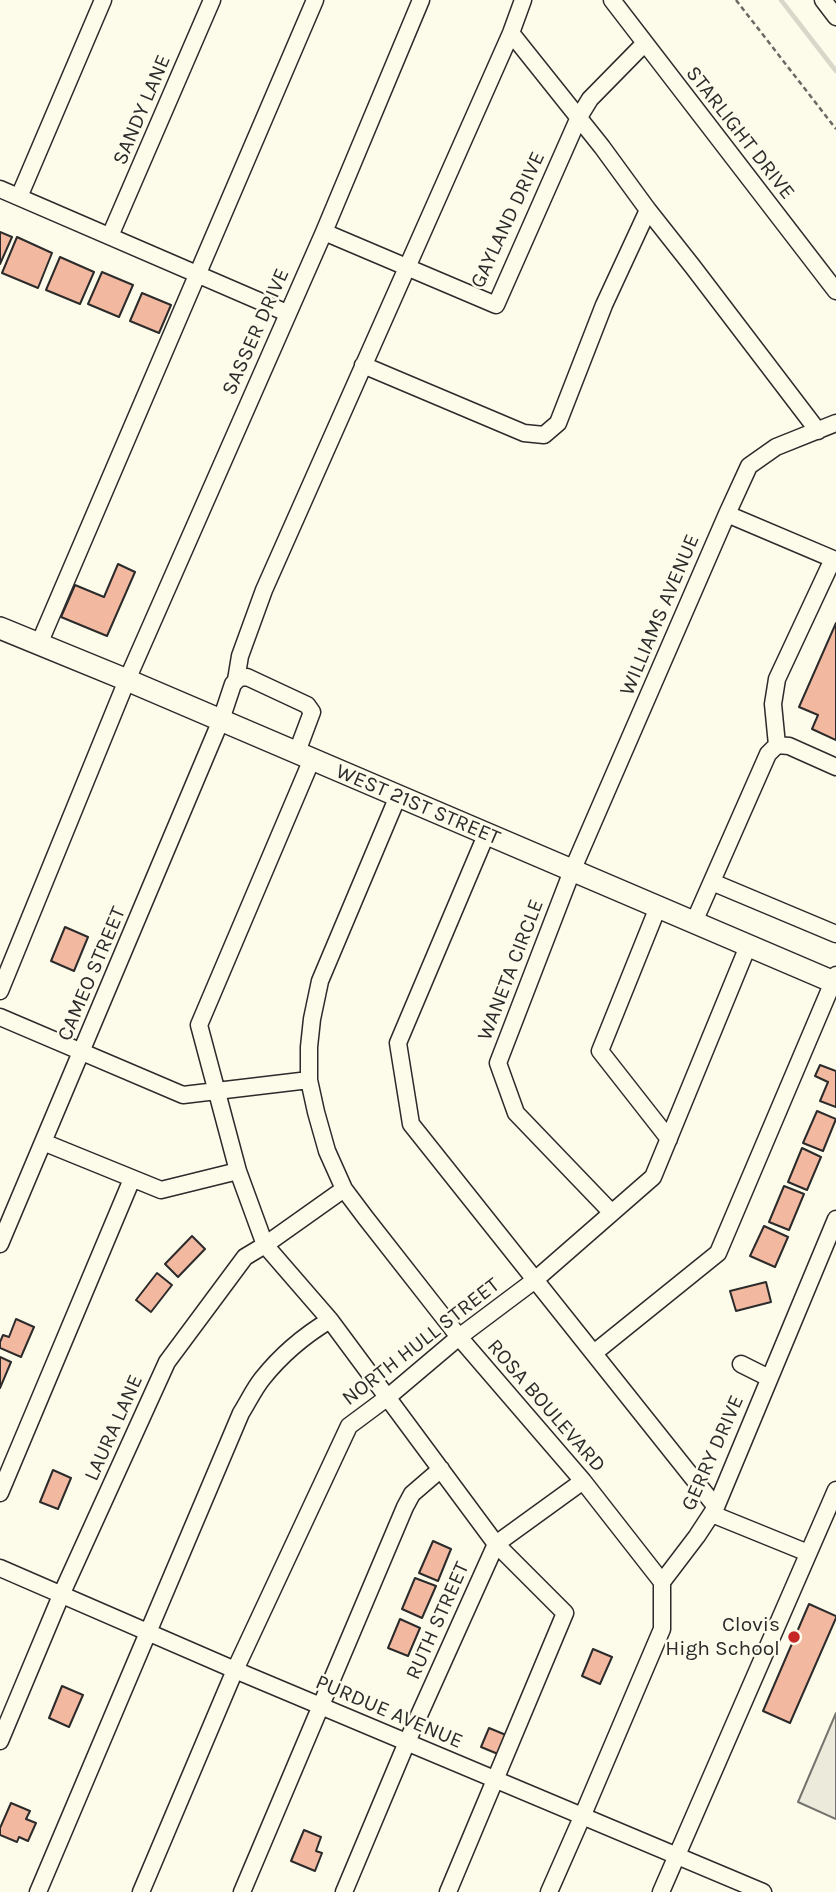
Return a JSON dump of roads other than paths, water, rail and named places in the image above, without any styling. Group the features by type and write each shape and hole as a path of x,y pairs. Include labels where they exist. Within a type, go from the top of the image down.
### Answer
{"main road":[{"name":"WEST 21ST STREET","path":"0,628 222,720 748,946 835,980"}],"street":[{"path":"19,197 103,0"},
{"name":"SANDY LANE","path":"110,236 212,0"},
{"path":"39,644 315,0"},
{"name":"SASSER DRIVE","path":"0,991 127,680 324,232 421,0"},
{"name":"CAMEO STREET","path":"0,1244 222,720 236,680 240,656 264,590 511,33 523,0"},
{"name":"STARLIGHT DRIVE","path":"612,0 836,291"},
{"path":"823,0 836,17"},
{"path":"511,33 602,146 818,431"},
{"name":"GAYLAND DRIVE","path":"324,232 496,305 579,117 590,99 645,43"},
{"path":"0,189 288,313"},
{"path":"363,365 524,433 544,435 558,423 604,305 648,210"},
{"name":"WILLIAMS AVENUE","path":"572,871 750,466 776,447 836,423"},
{"path":"727,514 834,556 777,679 773,704 777,745"},
{"path":"236,680 247,677 307,705 312,712 304,756 199,1025 238,1171 265,1245 330,1320 496,1544 565,1613 448,1892"},
{"path":"694,922 768,754 777,745 789,746 836,767"},
{"name":"ROSA BOULEVARD","path":"398,796 320,982 312,1019 309,1080 327,1151 344,1189 459,1337 583,1481 662,1582"},
{"path":"486,835 398,1044 411,1124 594,1353 714,1510 808,1553"},
{"name":"WANETA CIRCLE","path":"572,871 498,1063 516,1113 612,1213"},
{"path":"712,882 836,934"},
{"path":"659,907 600,1051 669,1139"},
{"name":"NORTH HULL STREET","path":"141,1892 235,1670 349,1426 535,1280 653,1177 748,946"},
{"path":"594,1353 718,1254 835,980"},
{"path":"0,1017 183,1095 309,1080"},
{"path":"43,1142 161,1190 238,1171"},
{"path":"0,1493 132,1179"},
{"name":"LAURA LANE","path":"0,1741 62,1593 167,1362 244,1257 344,1189"},
{"name":"GERRY DRIVE","path":"662,1582 714,1510 836,1219"},
{"path":"38,1892 241,1413 261,1380 309,1333 330,1320"},
{"path":"741,1364 769,1378"},
{"path":"243,1892 405,1507 412,1494 440,1469"},
{"name":"RUTH STREET","path":"344,1892 407,1742 496,1544 583,1481"},
{"path":"661,1892 836,1490"},
{"name":"PURDUE AVENUE","path":"0,1568 762,1892"},
{"path":"549,1892 662,1629 662,1582"}],"waterway":[{"path":"781,0 836,71"}],"place":[{"name":"Clovis High School","path":"794,1637"}]}
